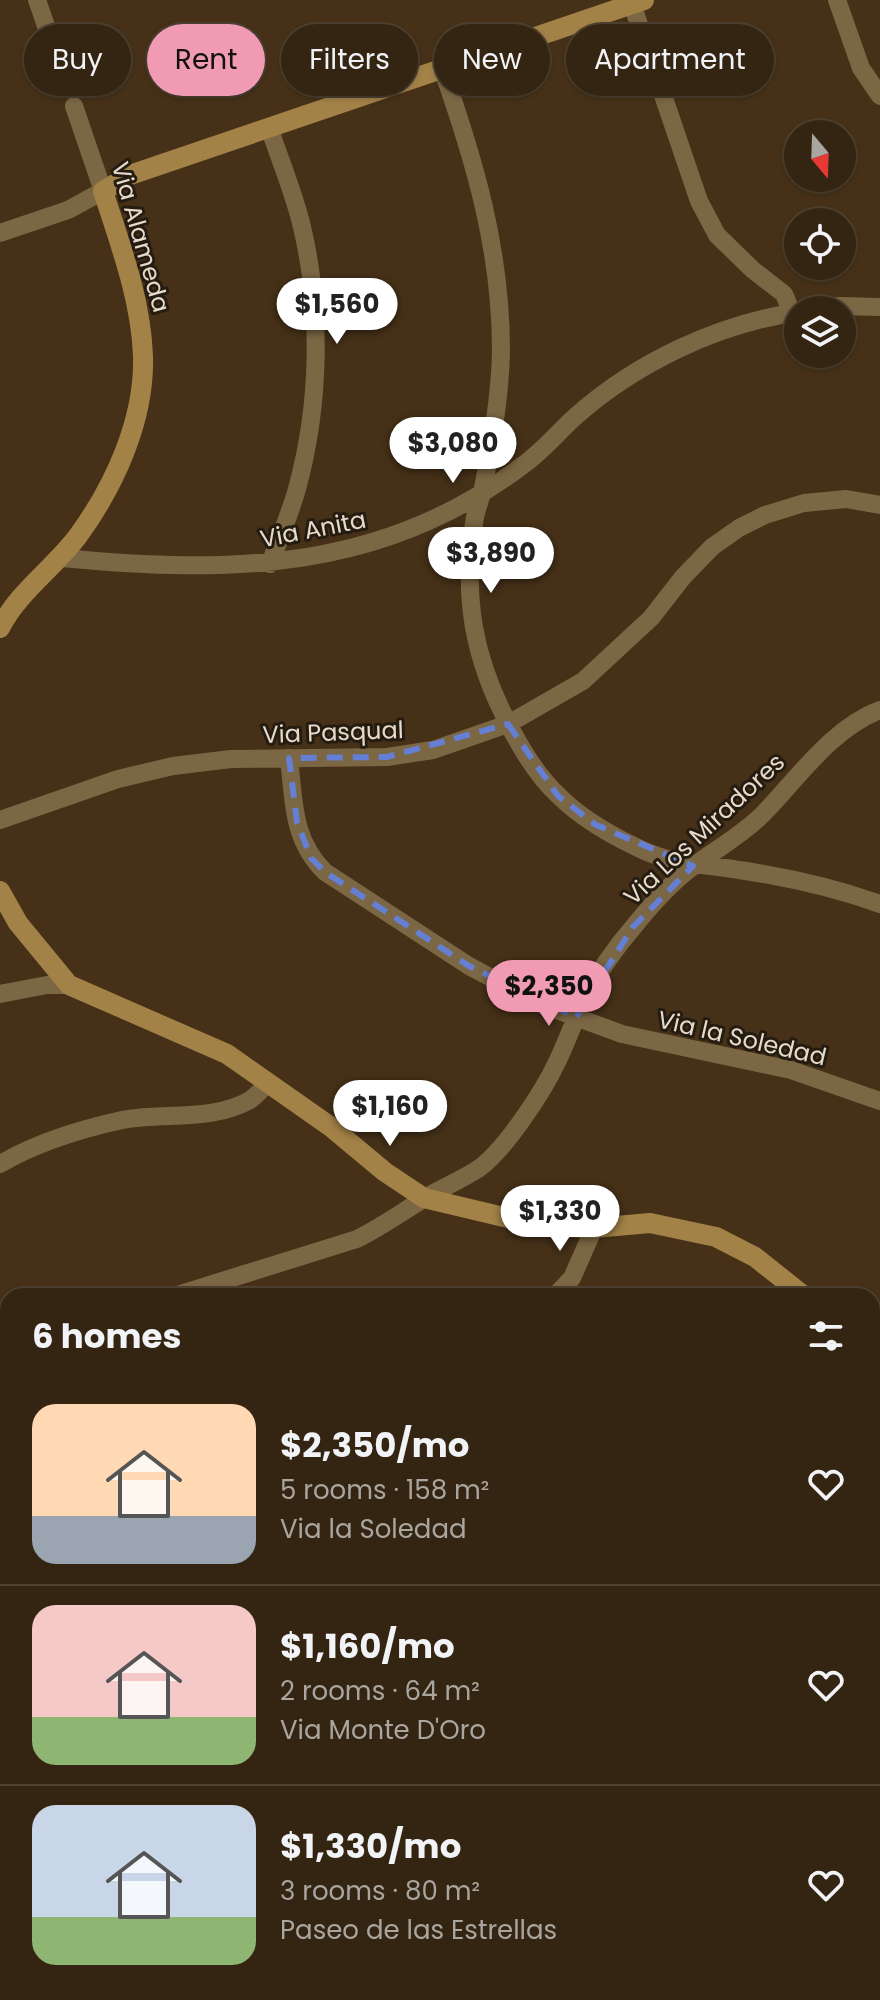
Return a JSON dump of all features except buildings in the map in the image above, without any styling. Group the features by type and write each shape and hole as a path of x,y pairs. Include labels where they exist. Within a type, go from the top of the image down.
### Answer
{"street":[{"name":"Via Alameda","path":"0,628 10,609 39,576 62,558 91,518 126,447 139,402 143,357 128,267 37,0"},
{"path":"837,0 861,68 880,96"},
{"path":"550,32 638,2 705,212 717,235 785,296"},
{"path":"0,233 68,210 130,175 434,71"},
{"path":"452,96 471,148 486,208 499,299 501,350 498,407 475,517 470,603 473,633 491,693 527,759 558,796 596,825 662,858 693,866 737,869 880,904"},
{"path":"269,127 301,224 312,278 316,341 311,417 305,451 296,491 270,564"},
{"path":"856,306 880,307"},
{"name":"Via Anita","path":"62,558 156,564 270,564 323,556 371,543 481,494 524,465 576,416 638,370 691,343 733,328 784,316"},
{"name":"Via Pasqual","path":"0,820 104,783 173,766 231,759 387,757 433,750 508,724 583,681 651,618 683,577 712,547 739,528 765,515 804,503 846,499 880,505"},
{"name":"Via Los Miradores","path":"200,1288 357,1239 480,1167 530,1107 557,1063 586,996 633,927 660,896 693,866 727,844 761,816 807,766 847,729 866,715 880,710"},
{"name":"Via la Soledad","path":"289,758 297,822 311,858 325,872 469,966 518,993 622,1034 791,1070 880,1101"},
{"path":"0,891 18,923 69,985"},
{"path":"0,994 47,985 69,985 227,1054 331,1127 385,1172 424,1198 541,1226 594,1228 650,1223 716,1237 755,1257 793,1288"},
{"path":"0,1164 43,1144 123,1120 201,1114 229,1108 250,1100 268,1083"},
{"path":"563,1288 572,1278 594,1228"}],"highlighted area":[{"path":"508,724 558,796 596,825 693,866 633,927 576,1017 469,966 325,872 311,858 297,822 289,758 387,757"}]}
